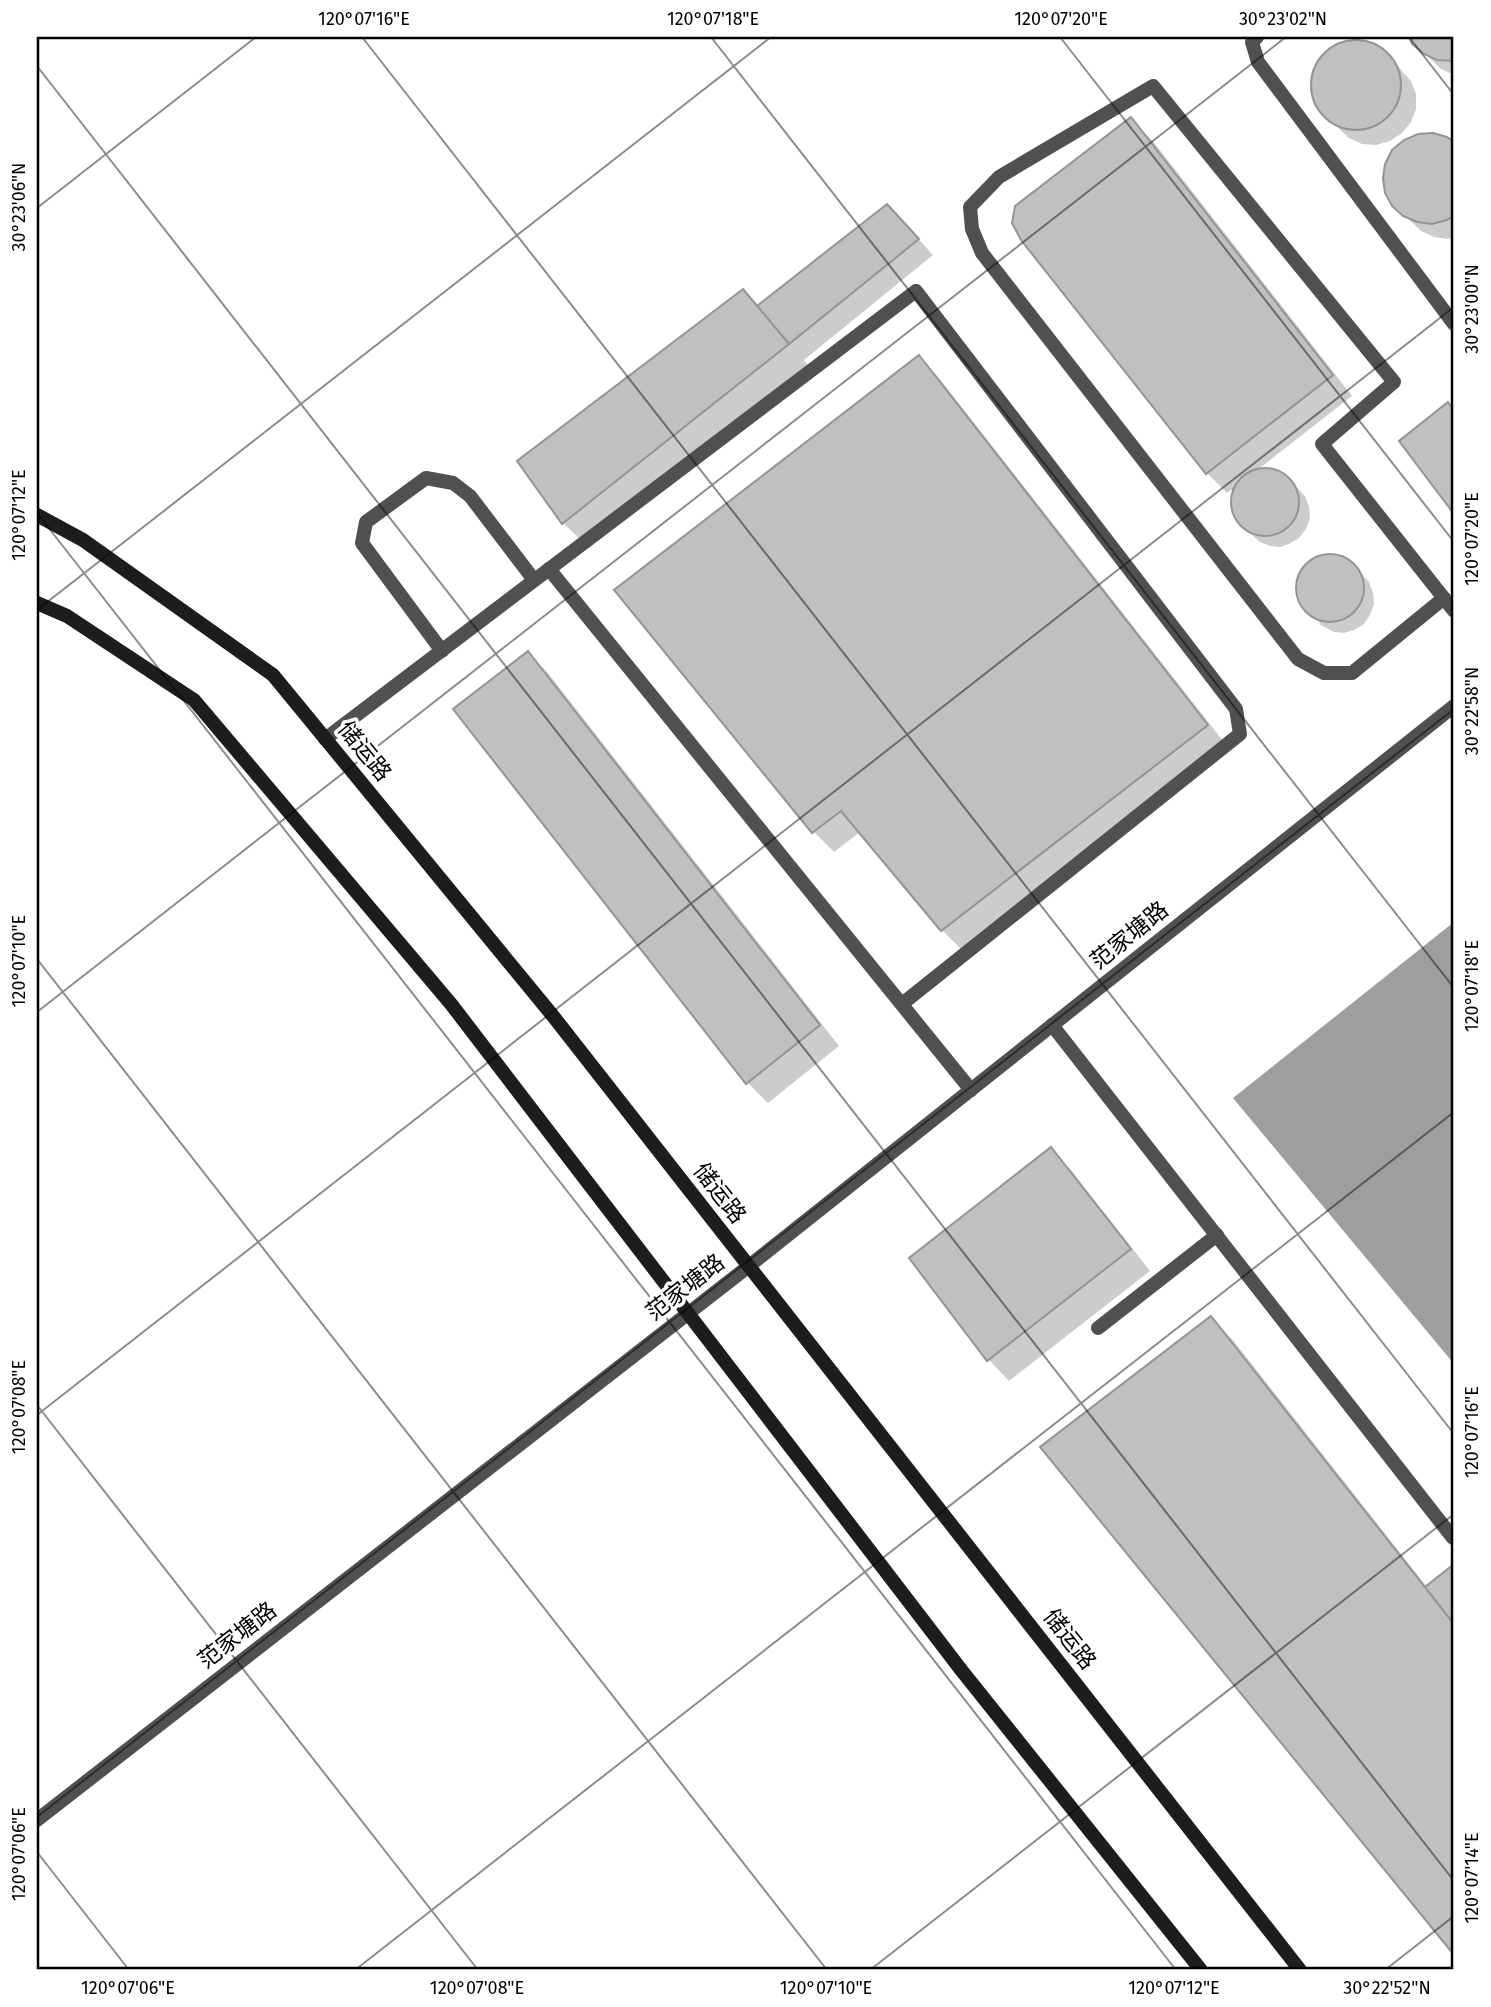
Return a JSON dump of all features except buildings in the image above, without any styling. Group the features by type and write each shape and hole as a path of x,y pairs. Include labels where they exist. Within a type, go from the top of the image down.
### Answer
{"main road":[{"name":"储运路","path":"37,515 83,540 273,675 553,1016 1300,1970"},
{"path":"37,603 67,617 194,700 451,1004 962,1671 1201,1970"}],"street":[{"path":"1256,37 1252,41 1258,62 1454,324"},
{"path":"1444,598 1352,673 1324,673 1298,659 982,253 972,229 970,207 999,177 1153,86 1394,382 1322,444 1444,598 1454,611"},
{"path":"325,739 916,291 1236,709 1240,734 902,1004"},
{"path":"442,651 362,543 366,522 426,478 453,483 470,496 534,580"},
{"path":"549,569 971,1090"},
{"name":"范家塘路","path":"37,1820 688,1314 1454,706"},
{"path":"1052,1025 1453,1538"},
{"path":"1098,1328 1216,1235"}],"shaded area":[{"path":"1454,922 1454,1364 1233,1098"}]}
